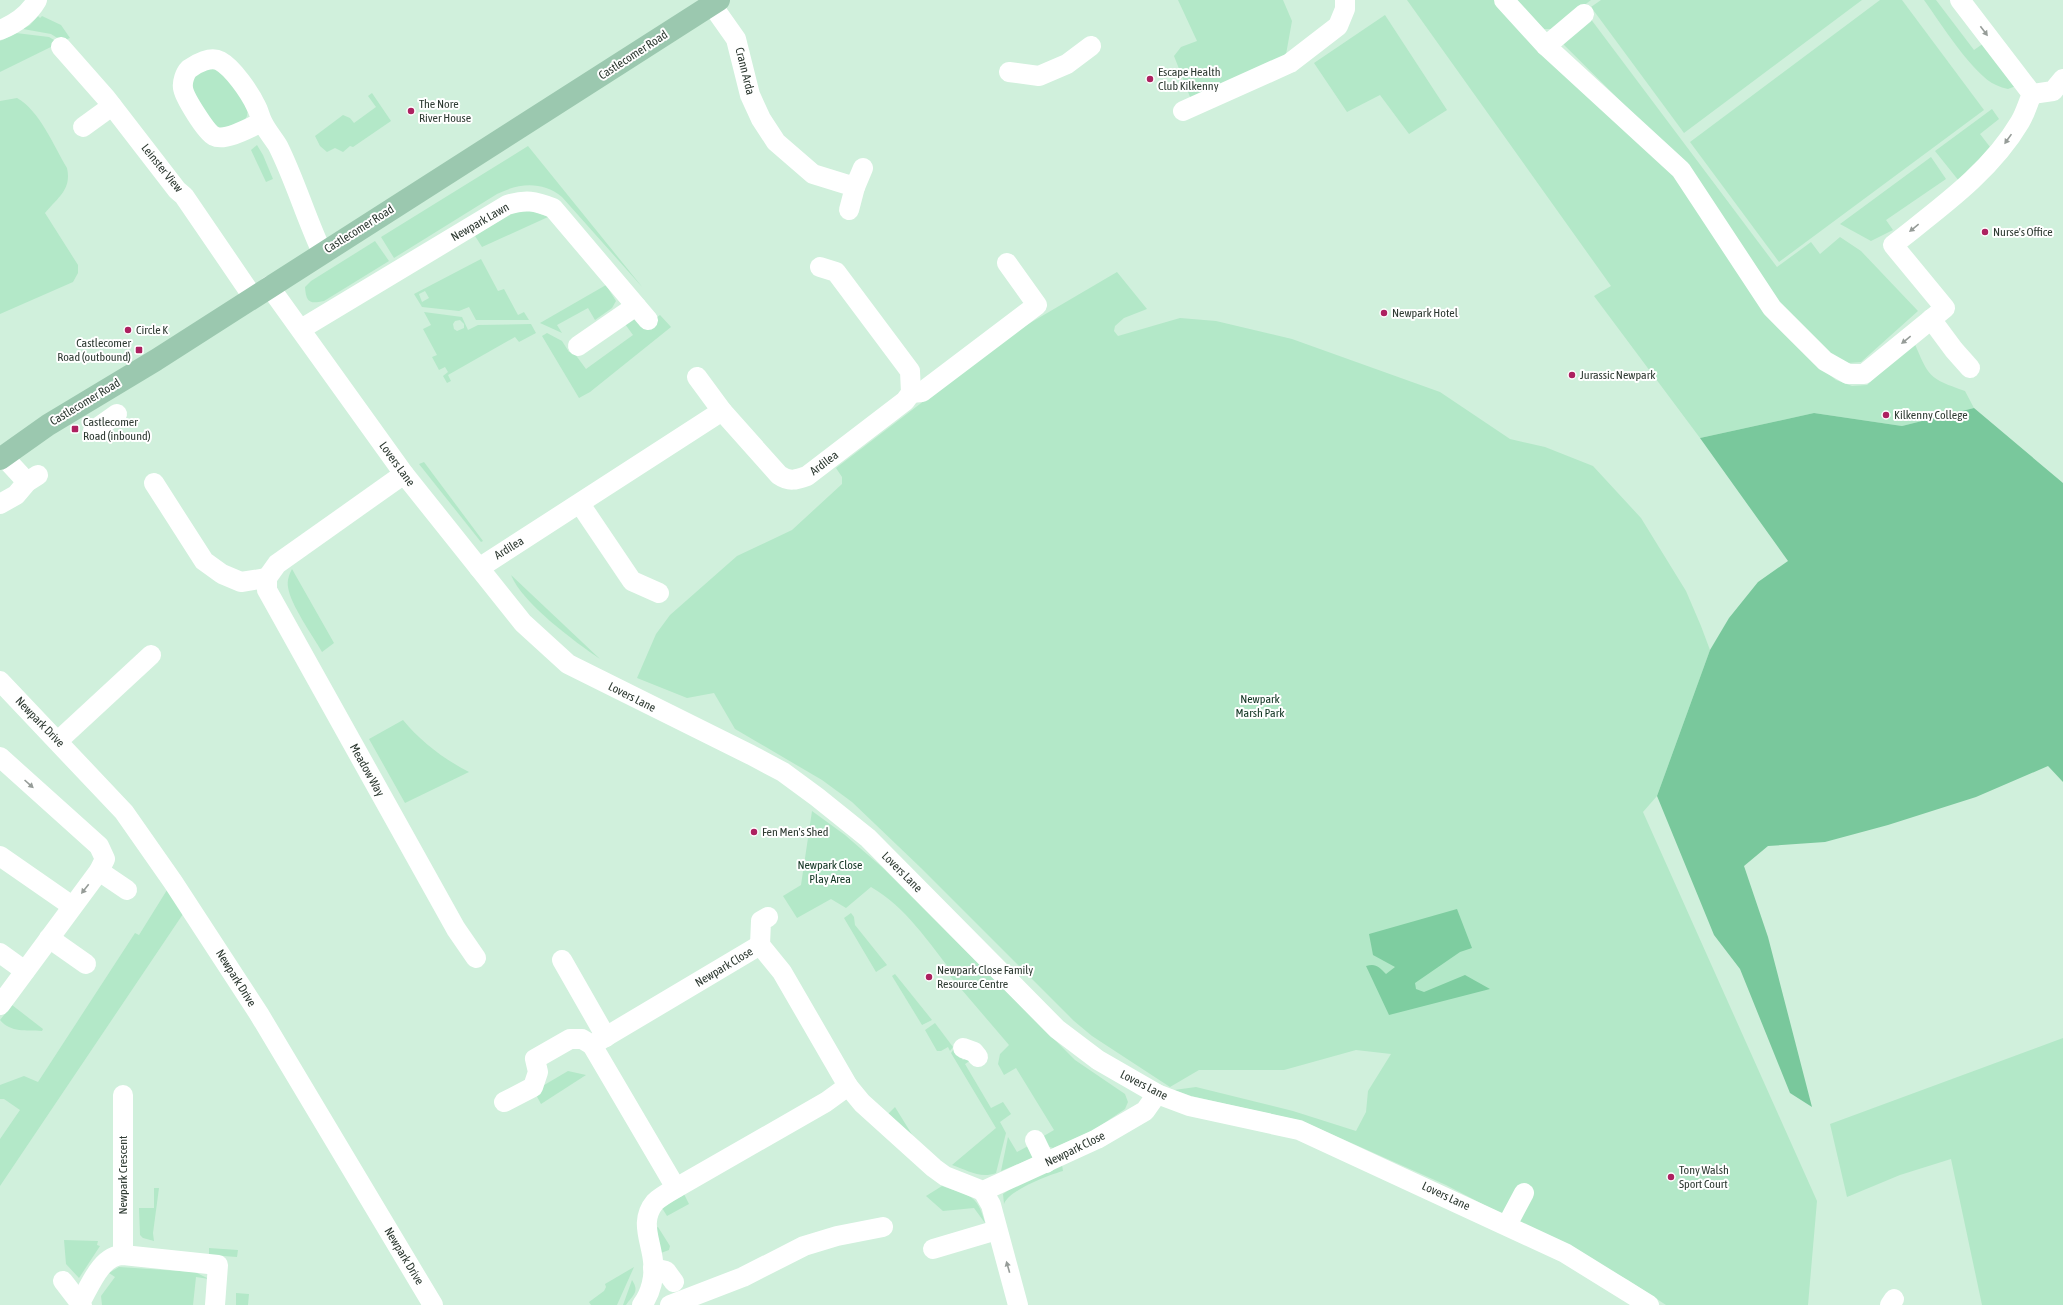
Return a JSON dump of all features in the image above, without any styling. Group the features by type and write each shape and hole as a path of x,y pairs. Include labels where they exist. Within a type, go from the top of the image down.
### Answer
{"main road":[{"name":"Castlecomer Road","path":"2,457 48,425 261,292 715,2"}],"street":[{"path":"0,30 11,26 32,9 36,0"},
{"path":"1183,112 1290,63 1338,26 1345,10 1346,0"},
{"path":"1504,0 1546,46 1681,170 1772,308 1825,361 1848,374 1864,374 1944,308 1893,245 1960,191 1997,154 2020,122 2032,94"},
{"path":"1960,0 2032,94"},
{"name":"Crann Arda","path":"715,2 736,39 750,95 761,119 776,142 813,174 855,188"},
{"path":"1546,46 1584,14"},
{"name":"Leinster View","path":"61,46 112,106 177,190 184,196 261,292"},
{"path":"1009,72 1039,76 1067,64 1091,46"},
{"path":"2032,94 2060,89"},
{"path":"83,127 112,106"},
{"path":"264,124 278,146 322,252"},
{"path":"849,210 855,188 863,168"},
{"name":"Newpark Lawn","path":"301,329 507,205 522,200 538,202 553,208 642,313 578,346"},
{"name":"Ardilea","path":"697,377 722,411 779,474 786,480 796,480 807,476 905,400 911,393 922,392 1037,305 1007,263"},
{"path":"820,267 836,272 910,371 911,393"},
{"name":"Lovers Lane","path":"261,292 301,329 404,474 523,624 568,664 757,758 783,772 817,797 868,838 1057,1029 1098,1060 1157,1094 1189,1106 1299,1130 1565,1253 1649,1305"},
{"path":"1931,319 1954,350 1970,368"},
{"path":"88,401 104,423"},
{"name":"Ardilea","path":"479,568 722,411"},
{"path":"0,504 16,495 32,478 2,457"},
{"path":"154,483 204,561 222,574 241,582 267,578 276,564 404,474"},
{"path":"580,504 632,581 658,593"},
{"name":"Meadow Way","path":"267,578 267,590 456,929 476,958"},
{"path":"58,741 151,655"},
{"name":"Newpark Drive","path":"0,681 124,812 204,928 266,1026 432,1305"},
{"path":"0,757 99,846 105,860 99,871 0,1005"},
{"path":"0,856 72,906"},
{"path":"99,871 127,890"},
{"path":"760,945 761,921 768,917"},
{"path":"49,938 86,964"},
{"name":"Newpark Close","path":"599,1041 760,945 782,972 848,1086 862,1103 934,1168 945,1176 983,1191 1097,1139 1145,1111 1157,1094"},
{"path":"0,952 25,971"},
{"path":"562,960 599,1041 676,1188"},
{"path":"504,1102 533,1087 538,1072 535,1059 570,1039 599,1041"},
{"path":"642,1305 651,1287 653,1268 646,1218 656,1202 676,1188 820,1106 848,1086"},
{"name":"Newpark Crescent","path":"123,1095 123,1255"},
{"path":"1035,1140 1046,1163"},
{"path":"983,1191 991,1204 1018,1305"},
{"path":"1507,1225 1524,1193"},
{"path":"670,1305 743,1277 804,1246 836,1236 883,1227"},
{"path":"933,1249 974,1230 997,1230"},
{"path":"63,1281 81,1304 98,1272 110,1258 116,1255 218,1266 215,1305"},
{"path":"653,1268 666,1270 674,1282"}],"green space":[{"path":"1178,0 1283,0 1292,21 1285,60 1192,102 1174,56 1181,47 1197,41"},
{"path":"1407,0 1499,0 1678,172 1811,360 1836,380 1852,386 1867,385 1914,342 1923,363 1931,375 1944,383 1965,391 1974,408 1902,426 1814,413 1700,438 1594,296 1611,286"},
{"path":"1516,0 1591,0 1553,29 1544,29"},
{"path":"1601,0 1862,0 1684,133 1591,7"},
{"path":"1880,0 1902,0 1984,110 1779,262 1690,142"},
{"path":"1924,0 1936,0 1974,50 1984,43 2016,86 2008,89 1996,85 1977,71 1957,47"},
{"path":"1385,15 1447,110 1409,134 1380,95 1347,112 1314,63"},
{"path":"38,16 40,18 42,16 61,25 70,38 62,41 51,34 23,29 30,25"},
{"path":"1590,18 1777,267 1811,242 1820,254 1840,237 1861,251 1918,311 1861,362 1848,363 1829,357 1777,304 1682,162 1560,41"},
{"path":"16,33 49,37 59,43 0,72 0,41"},
{"path":"206,68 222,70 248,108 247,116 243,123 219,130 193,95 192,76"},
{"path":"372,93 391,121 353,147 350,146 343,152 335,148 327,152 320,146 315,136 343,115 350,118 354,123 376,107 368,96"},
{"path":"17,98 32,111 39,120 67,168 68,176 65,188 59,198 45,213 78,265 78,273 73,282 0,314 0,101"},
{"path":"1992,109 1999,119 1980,134 1990,147 1959,181 1935,151"},
{"path":"257,145 273,179 266,182 251,150"},
{"path":"528,146 643,288 562,197 546,188 530,185 505,190 497,194 394,258 381,237"},
{"path":"1931,157 1946,179 1886,220 1893,230 1871,241 1840,224"},
{"path":"526,208 548,217 482,247 475,236 510,214"},
{"path":"375,241 389,261 324,301 312,302 308,299 306,296 305,287 311,281"},
{"path":"481,259 498,291 504,289 518,315 524,312 529,320 476,320 469,307 459,311 422,307 414,294","holes":["425,291 429,298 422,302 419,294"]},
{"name":"Newpark Marsh Park","path":"1117,272 1147,309 1124,318 1115,326 1114,331 1118,336 1180,318 1216,321 1292,339 1440,392 1510,439 1545,447 1593,466 1641,518 1686,591 1710,650 1657,796 1643,812 1817,1201 1808,1305 1666,1305 1628,1280 1446,1185 1302,1121 1191,1096 1174,1090 1196,1087 1293,1111 1356,1131 1366,1112 1368,1091 1391,1054 1356,1050 1284,1070 1199,1070 1170,1087 1092,1036 1074,1021 921,868 852,802 822,780 735,729 714,693 687,698 637,678 656,634 670,615 737,556 792,530 842,484 842,477 836,468 1013,333"},
{"path":"606,285 616,301 612,308 595,320 588,308 557,325 562,333 540,323"},
{"path":"424,312 462,317 468,330 478,325 531,324 536,333 519,342 515,337 448,375 451,381 447,383 443,376 448,372 445,367 439,370 432,357 437,355 423,329 431,325","holes":["460,320 464,324 464,328 457,331 454,329 453,324 455,321"]},
{"path":"636,315 645,326 660,315 671,327 590,392 579,398 542,336 547,333 562,341 569,352 572,350 586,369 633,335 625,324"},
{"path":"424,462 483,541 481,542 419,464"},
{"path":"292,569 334,643 322,652 297,611 290,594 288,582"},
{"path":"511,575 600,659 577,643 537,609 526,598"},
{"path":"403,720 417,736 433,749 469,772 405,803 369,739"},
{"name":"Newpark Close Play Area","path":"812,811 845,835 883,868 1075,1060 1125,1094 1128,1102 1125,1109 1094,1130 1053,1148 1047,1146 1042,1137 1054,1130 1016,1068 1004,1075 998,1064 1000,1054 1009,1045 950,976 953,973 906,915 884,895 871,887 846,908 831,899 797,918 783,896 801,885"},
{"path":"167,890 183,914 0,1186 0,1139 20,1110 4,1099 0,1099 0,1085 24,1076 38,1082 135,933 139,935"},
{"path":"851,913 854,917 855,925 887,965 876,972 844,918"},
{"path":"895,974 932,1020 922,1025 892,976"},
{"path":"12,1005 43,1029 42,1031 19,1030 4,1024 0,1020"},
{"path":"935,1023 953,1047 950,1051 948,1047 941,1051 937,1051 925,1030"},
{"path":"2063,1038 2063,1305 1982,1305 1951,1159 1900,1175 1847,1197 1830,1124"},
{"path":"954,1049 963,1060 971,1055 974,1058 965,1064 991,1108 1003,1102 1011,1114 1000,1122 1006,1133 996,1173 990,1175 979,1174 952,1165 996,1128 951,1053"},
{"path":"568,1071 586,1075 541,1104 534,1091"},
{"path":"895,1107 916,1141 888,1114"},
{"path":"1008,1137 1017,1152 1030,1145 1033,1158 1001,1171"},
{"path":"1062,1165 1063,1171 1021,1188 1007,1199 1004,1204 1003,1194 1016,1185"},
{"path":"942,1186 971,1197 979,1206 985,1223 974,1208 943,1211 926,1196"},
{"path":"154,1188 159,1188 153,1233 154,1241 143,1238 140,1235 139,1208 154,1208"},
{"path":"684,1194 689,1204 667,1216 662,1208"},
{"path":"658,1227 670,1246 669,1250 661,1253 652,1231"},
{"path":"64,1240 98,1241 97,1245 100,1246 79,1278 66,1264"},
{"path":"209,1248 238,1250 237,1257 209,1255"},
{"path":"119,1267 195,1272 209,1279 196,1277 193,1305 102,1305 101,1296 115,1277 109,1273"},
{"path":"634,1267 617,1305 591,1305 589,1302 604,1291 606,1287 605,1284"},
{"path":"632,1280 635,1293 626,1305 623,1305"},
{"path":"236,1293 249,1294 248,1305 236,1305"}],"shaded area":[{"path":"1974,408 2063,483 2063,782 2048,766 1976,797 1888,825 1825,842 1768,846 1744,866 1768,937 1812,1107 1790,1093 1740,969 1714,935 1657,796 1710,650 1729,618 1758,582 1788,561 1700,438 1814,413 1902,426"},
{"path":"1457,909 1472,948 1460,952 1415,983 1416,989 1424,992 1465,975 1490,989 1389,1015 1366,966 1377,966 1386,974 1395,967 1373,955 1369,934"}],"place":[{"name":"Escape Health Club Kilkenny","path":"1150,79"},
{"name":"The Nore River House","path":"411,111"},
{"name":"Nurse's Office","path":"1985,232"},
{"name":"Newpark Hotel","path":"1384,313"},
{"name":"Circle K","path":"128,330"},
{"name":"Castlecomer Road (outbound)","path":"139,350"},
{"name":"Jurassic Newpark","path":"1572,375"},
{"name":"Kilkenny College","path":"1886,415"},
{"name":"Castlecomer Road (inbound)","path":"75,429"},
{"name":"Fen Men's Shed","path":"754,832"},
{"name":"Newpark Close Family Resource Centre","path":"929,977"},
{"name":"Tony Walsh Sport Court","path":"1671,1177"}]}
